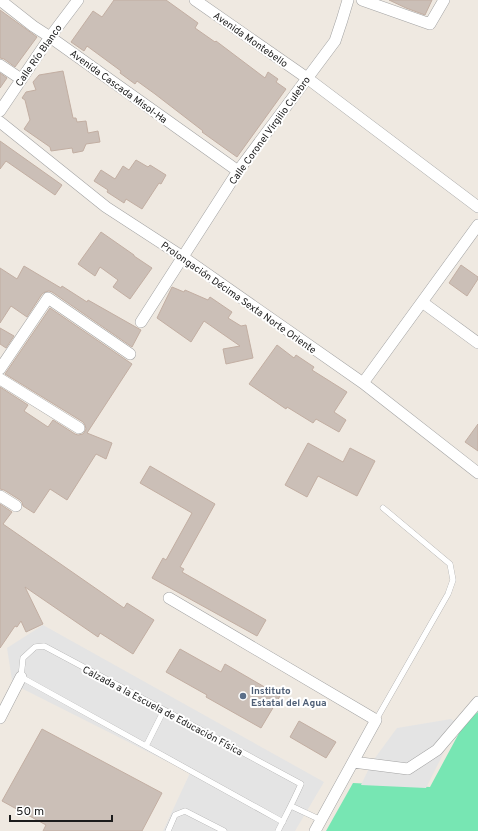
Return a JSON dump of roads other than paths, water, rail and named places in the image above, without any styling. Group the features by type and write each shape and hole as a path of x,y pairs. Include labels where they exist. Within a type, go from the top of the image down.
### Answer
{"street":[{"name":"Avenida Cascada Misol-Ha","path":"0,0 33,26 238,171"},
{"name":"Calle Río Blanco","path":"0,111 50,37 78,0"},
{"name":"Avenida Montebello","path":"195,0 307,78 478,207"},
{"name":"Calle Coronel Virgilio Culebro","path":"140,322 238,171 335,41 348,0"},
{"path":"362,0 430,24 444,0"},
{"path":"0,65 21,79"},
{"name":"Prolongación Décima Sexta Norte Oriente","path":"0,122 106,208 183,257 362,384 478,473"},
{"path":"362,384 478,225"},
{"path":"0,369 48,298 130,354"},
{"path":"422,302 478,343"},
{"path":"0,379 79,428"},
{"path":"0,496 16,506"},
{"path":"169,598 376,720 315,831"},
{"name":"Calzada a la Escuela de Educación Física","path":"0,718 21,677"},
{"path":"353,762 408,769 437,750 478,702"}],"lane":[{"path":"376,720 448,594 453,580 450,564 383,508"},
{"name":"Calzada a la Escuela de Educación Física","path":"21,677 23,658 35,647 44,646 300,784 278,831"},
{"path":"21,677 283,822"},
{"path":"146,746 164,710"},
{"path":"291,806 321,820"},
{"path":"168,831 175,815 185,811 224,831"}],"place":[{"name":"Instituto Estatal del Agua","path":"243,696"}]}
